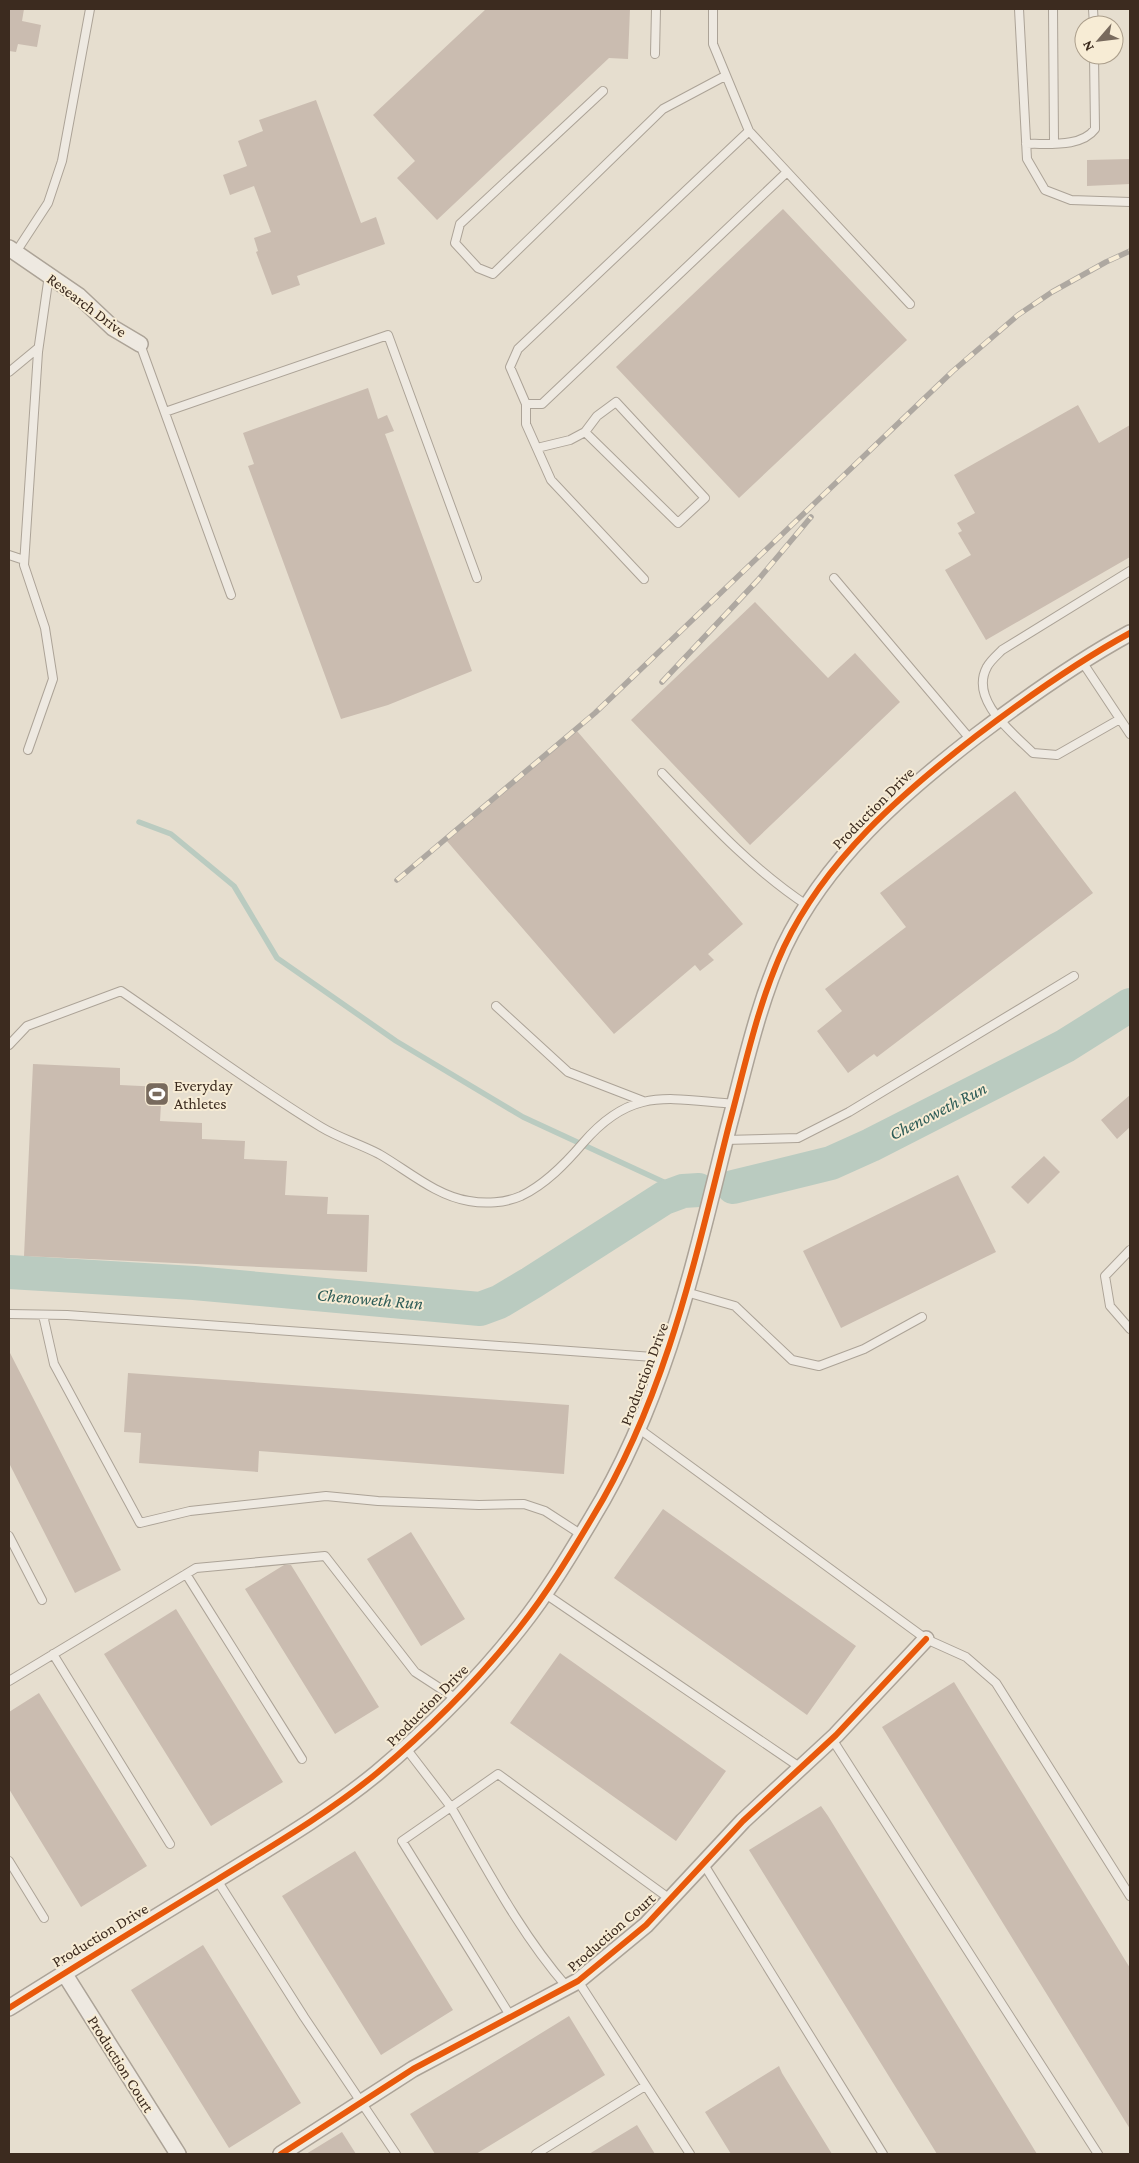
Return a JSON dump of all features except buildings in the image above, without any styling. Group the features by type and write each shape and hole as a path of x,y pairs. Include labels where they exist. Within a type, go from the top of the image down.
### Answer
{"street":[{"name":"Research Drive","path":"12,250 79,296 113,328 140,344"},
{"name":"Production Drive","path":"9,2008 343,1800 405,1747 455,1698 521,1626 595,1514 638,1428 667,1358 735,1104 772,976 784,948 808,906 838,864 877,820 926,774 999,718 1081,660 1130,632"},
{"name":"Production Court","path":"281,2154 414,2069 573,1984 646,1925 742,1821 832,1739 926,1639"},
{"name":"Production Court","path":"64,1973 178,2154"}],"lane":[{"path":"12,250 48,204 62,161 90,9"},
{"path":"655,54 656,9"},
{"path":"713,9 712,44 749,131 910,304"},
{"path":"1018,9 1027,159 1045,190 1070,200 1130,202"},
{"path":"1053,9 1054,142"},
{"path":"1026,144 1079,141 1091,135 1095,130 1094,65"},
{"path":"603,91 460,224 455,243 478,268 493,274 663,109 725,76"},
{"path":"644,579 551,480 526,424 526,404 510,367 518,349 749,131"},
{"path":"526,404 542,404 787,172"},
{"path":"28,750 53,679 45,628 24,560 38,348 49,275"},
{"path":"165,412 388,334 477,578"},
{"path":"140,344 231,595"},
{"path":"9,372 38,348"},
{"path":"537,448 570,440 585,432 597,416 616,402 705,498 678,523 585,432"},
{"path":"9,555 24,560"},
{"path":"1120,719 1057,755 1033,754 999,718 985,698 982,686 987,667 1010,645 1130,571"},
{"path":"834,578 971,740"},
{"path":"1081,660 1130,734"},
{"path":"662,773 737,850 777,886 808,906"},
{"path":"726,1140 798,1138 850,1112 1074,976"},
{"path":"9,1045 27,1026 121,991 322,1128 378,1154 442,1192 468,1201 495,1203 519,1197 537,1188 610,1116 624,1107 643,1101 670,1099 735,1104"},
{"path":"496,1006 568,1072 643,1101"},
{"path":"1130,1250 1104,1276 1110,1306 1130,1329"},
{"path":"686,1292 735,1306 792,1360 819,1366 864,1349 922,1317"},
{"path":"9,1314 667,1358"},
{"path":"43,1315 54,1364 140,1523 190,1511 326,1496 378,1501 479,1505 524,1504 545,1511 582,1534"},
{"path":"638,1428 926,1639 966,1657 996,1683 1130,1896"},
{"path":"9,1536 42,1600"},
{"path":"9,1681 196,1568 325,1556 415,1672 455,1698"},
{"path":"186,1574 302,1759"},
{"path":"544,1593 801,1768"},
{"path":"53,1654 170,1844"},
{"path":"832,1739 1098,2154"},
{"path":"405,1747 451,1807 505,1901 543,1959 573,1984 646,2086 690,2154"},
{"path":"510,2017 402,1841 498,1774 670,1899"},
{"path":"9,1861 44,1918"},
{"path":"703,1863 883,2154"},
{"path":"217,1880 304,2018 396,2154"},
{"path":"536,2154 646,2086"}],"waterway":[{"path":"139,822 171,834 234,886 277,958 396,1041 523,1117 683,1191"},
{"name":"Chenoweth Run","path":"733,1187 831,1163 871,1145 1065,1046 1130,1005"},
{"name":"Chenoweth Run","path":"9,1272 194,1283 480,1309 499,1302 531,1283 664,1198 683,1191 699,1190"}],"railway":[{"path":"397,880 595,713 953,371 1018,315 1052,292 1130,251"},
{"path":"662,682 758,580 811,517"}],"cycle path":[{"path":"9,2008 277,1843 358,1788 415,1739 452,1703 520,1627 558,1574 592,1518 618,1472 640,1425 676,1327 759,1012 784,947 801,915 843,857 893,805 920,781 976,736 1032,695 1090,656 1130,633"},
{"path":"281,2154 413,2069 578,1981 646,1925 743,1821 836,1735 926,1639"}],"place":[{"name":"Everyday Athletes","path":"157,1094"}]}
